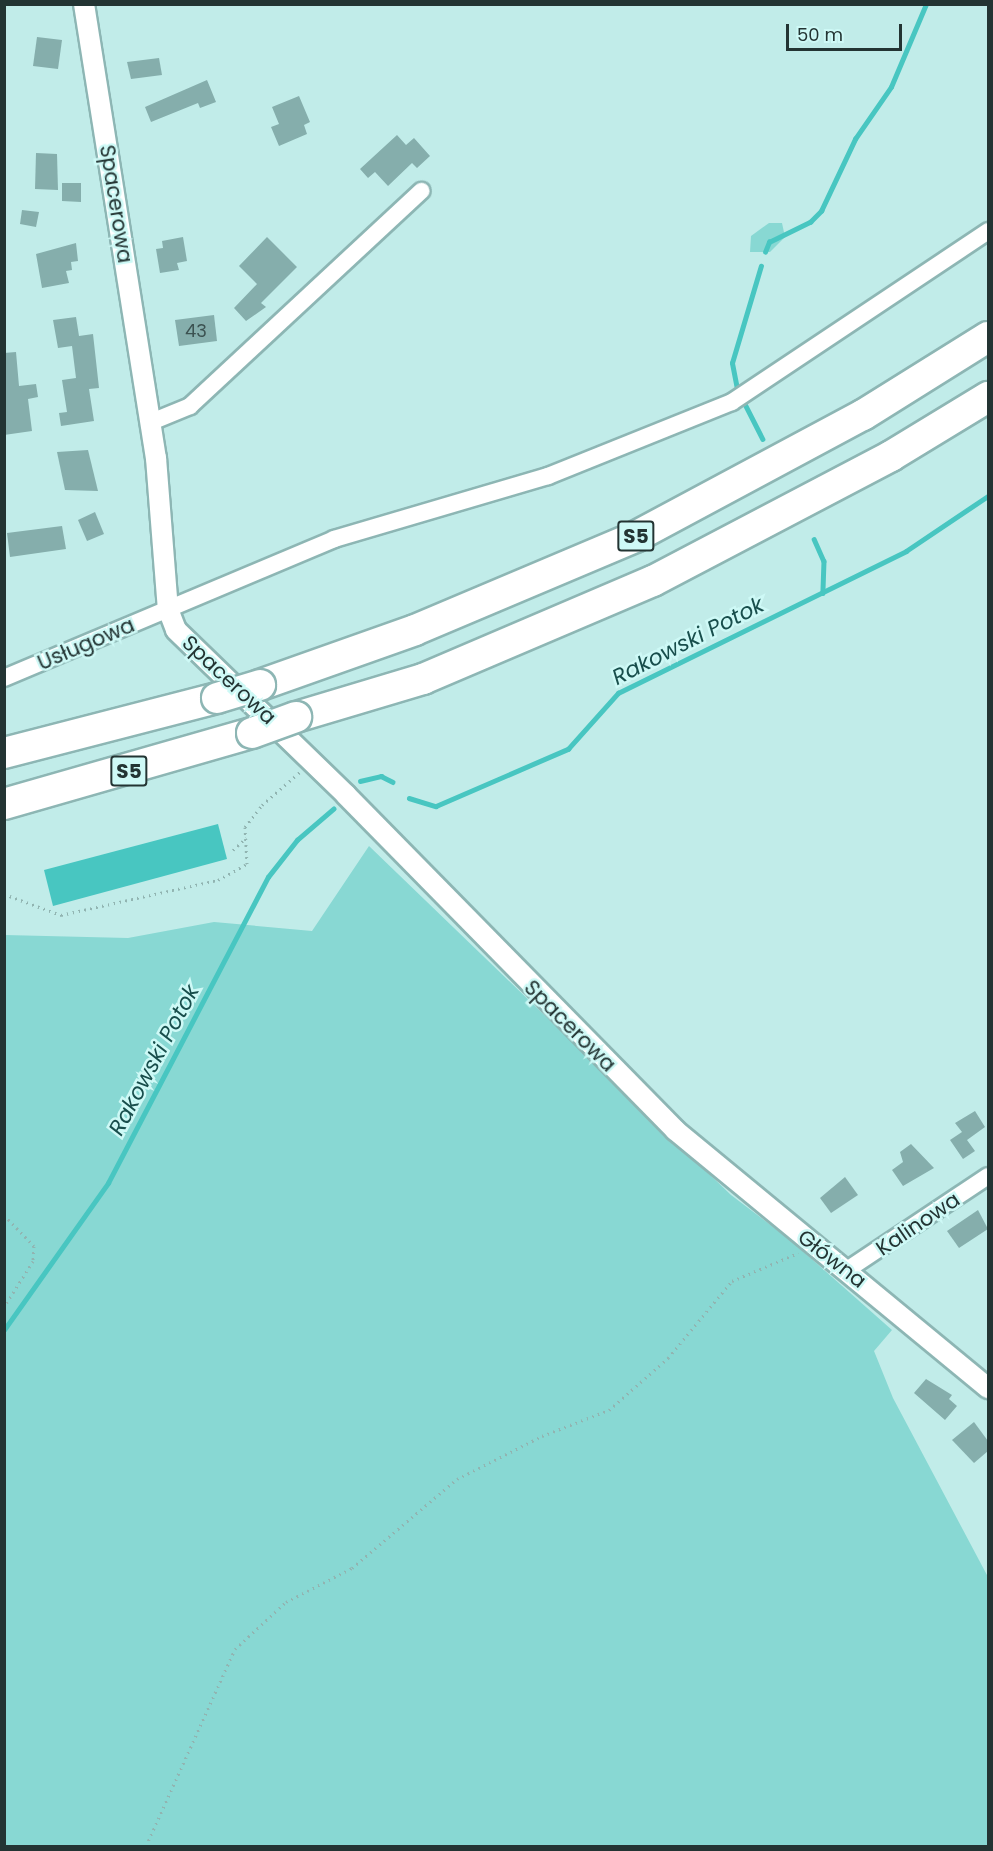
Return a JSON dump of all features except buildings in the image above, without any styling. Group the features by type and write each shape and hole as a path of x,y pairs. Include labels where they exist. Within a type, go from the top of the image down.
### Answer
{"highway":[{"name":"S5","path":"4,753 260,686 415,630 635,537 832,432 988,337"},
{"name":"S5","path":"4,804 252,733 296,717 423,679 653,581 882,461 988,397"}],"street":[{"name":"Spacerowa","path":"84,4 151,422 168,609 185,642 312,761 675,1130"},
{"path":"151,422 190,406 421,191"},
{"name":"Usługowa","path":"4,678 334,539 548,476 732,402 988,231"},
{"name":"Główna","path":"675,1130 988,1388"},
{"name":"Kalinowa","path":"847,1270 988,1176"}],"path":[{"path":"4,894 61,915 218,880 247,864 250,853 245,827 262,805 312,761"},
{"path":"233,850 246,838"},
{"path":"4,1215 34,1246 33,1262 4,1306"},
{"path":"147,1846 235,1649 286,1602 352,1568 457,1479 542,1436 609,1410 668,1358 732,1281 816,1246"}],"shaded area":[{"path":"769,223 782,223 785,237 770,252 750,252 751,236"},
{"path":"218,824 227,859 53,906 44,870"},
{"path":"369,846 731,1195 789,1239 892,1330 874,1351 893,1398 988,1577 988,1846 5,1846 5,935 128,938 214,922 312,931"}],"waterway":[{"path":"765,252 769,242 810,222 821,211 855,139 891,87 926,4"},
{"path":"737,389 732,363 761,266"},
{"path":"745,404 763,439"},
{"name":"Rakowski Potok","path":"409,798 436,806 568,749 618,693 906,551 988,496"},
{"path":"814,539 824,561 823,593"},
{"name":"Rakowski Potok","path":"360,781 381,776 393,782"},
{"name":"Rakowski Potok","path":"4,1330 108,1183 268,877 297,840 333,809"}]}
